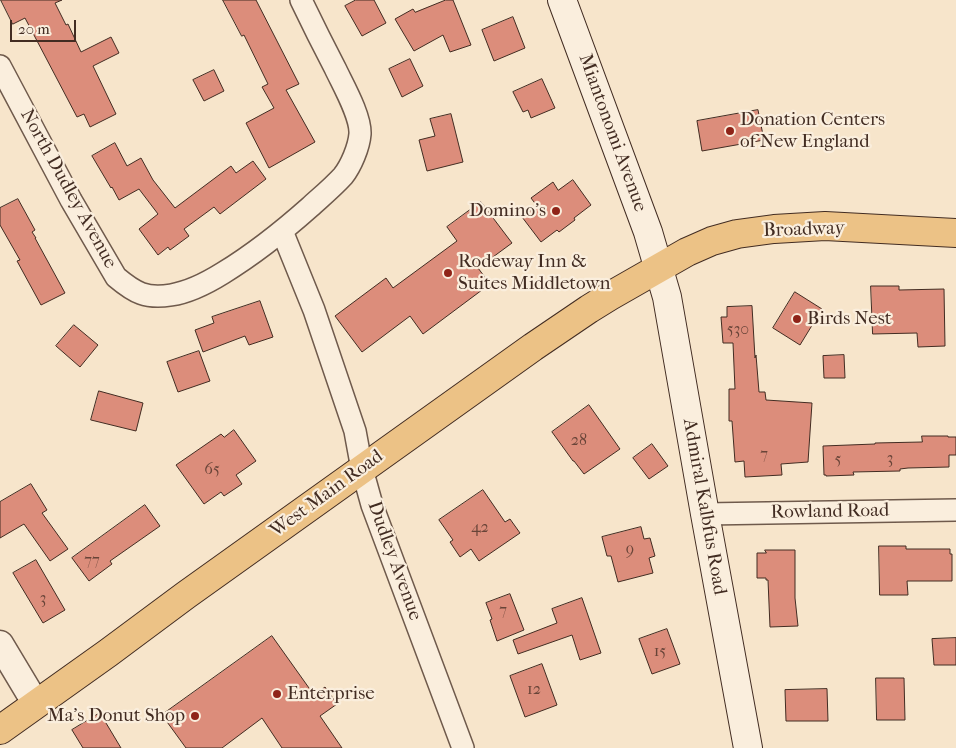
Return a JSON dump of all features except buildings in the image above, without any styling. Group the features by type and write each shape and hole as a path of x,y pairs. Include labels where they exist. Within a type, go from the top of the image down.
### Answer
{"main road":[{"name":"Miantonomi Avenue","path":"562,0 648,232 659,267"},
{"name":"Broadway","path":"659,267 712,241 738,234 774,229 825,226 956,233"},
{"name":"West Main Road","path":"0,730 533,347 589,309 659,267"},
{"name":"Admiral Kalbfus Road","path":"659,267 667,297 748,748"}],"street":[{"name":"North Dudley Avenue","path":"0,66 71,200 116,277 141,295 171,295 205,284 248,257 282,231 325,194 344,174 355,153 360,136 358,118 301,0"},
{"name":"Dudley Avenue","path":"282,231 314,310 354,431 372,505 463,748"},
{"name":"Rowland Road","path":"705,514 956,510"},
{"path":"0,644 36,704"}],"place":[{"name":"Donation Centers of New England","path":"730,131"},
{"name":"Domino's","path":"556,211"},
{"name":"Rodeway Inn & Suites Middletown","path":"448,273"},
{"name":"Birds Nest","path":"797,319"},
{"name":"Enterprise","path":"277,694"},
{"name":"Ma's Donut Shop","path":"195,716"}]}
